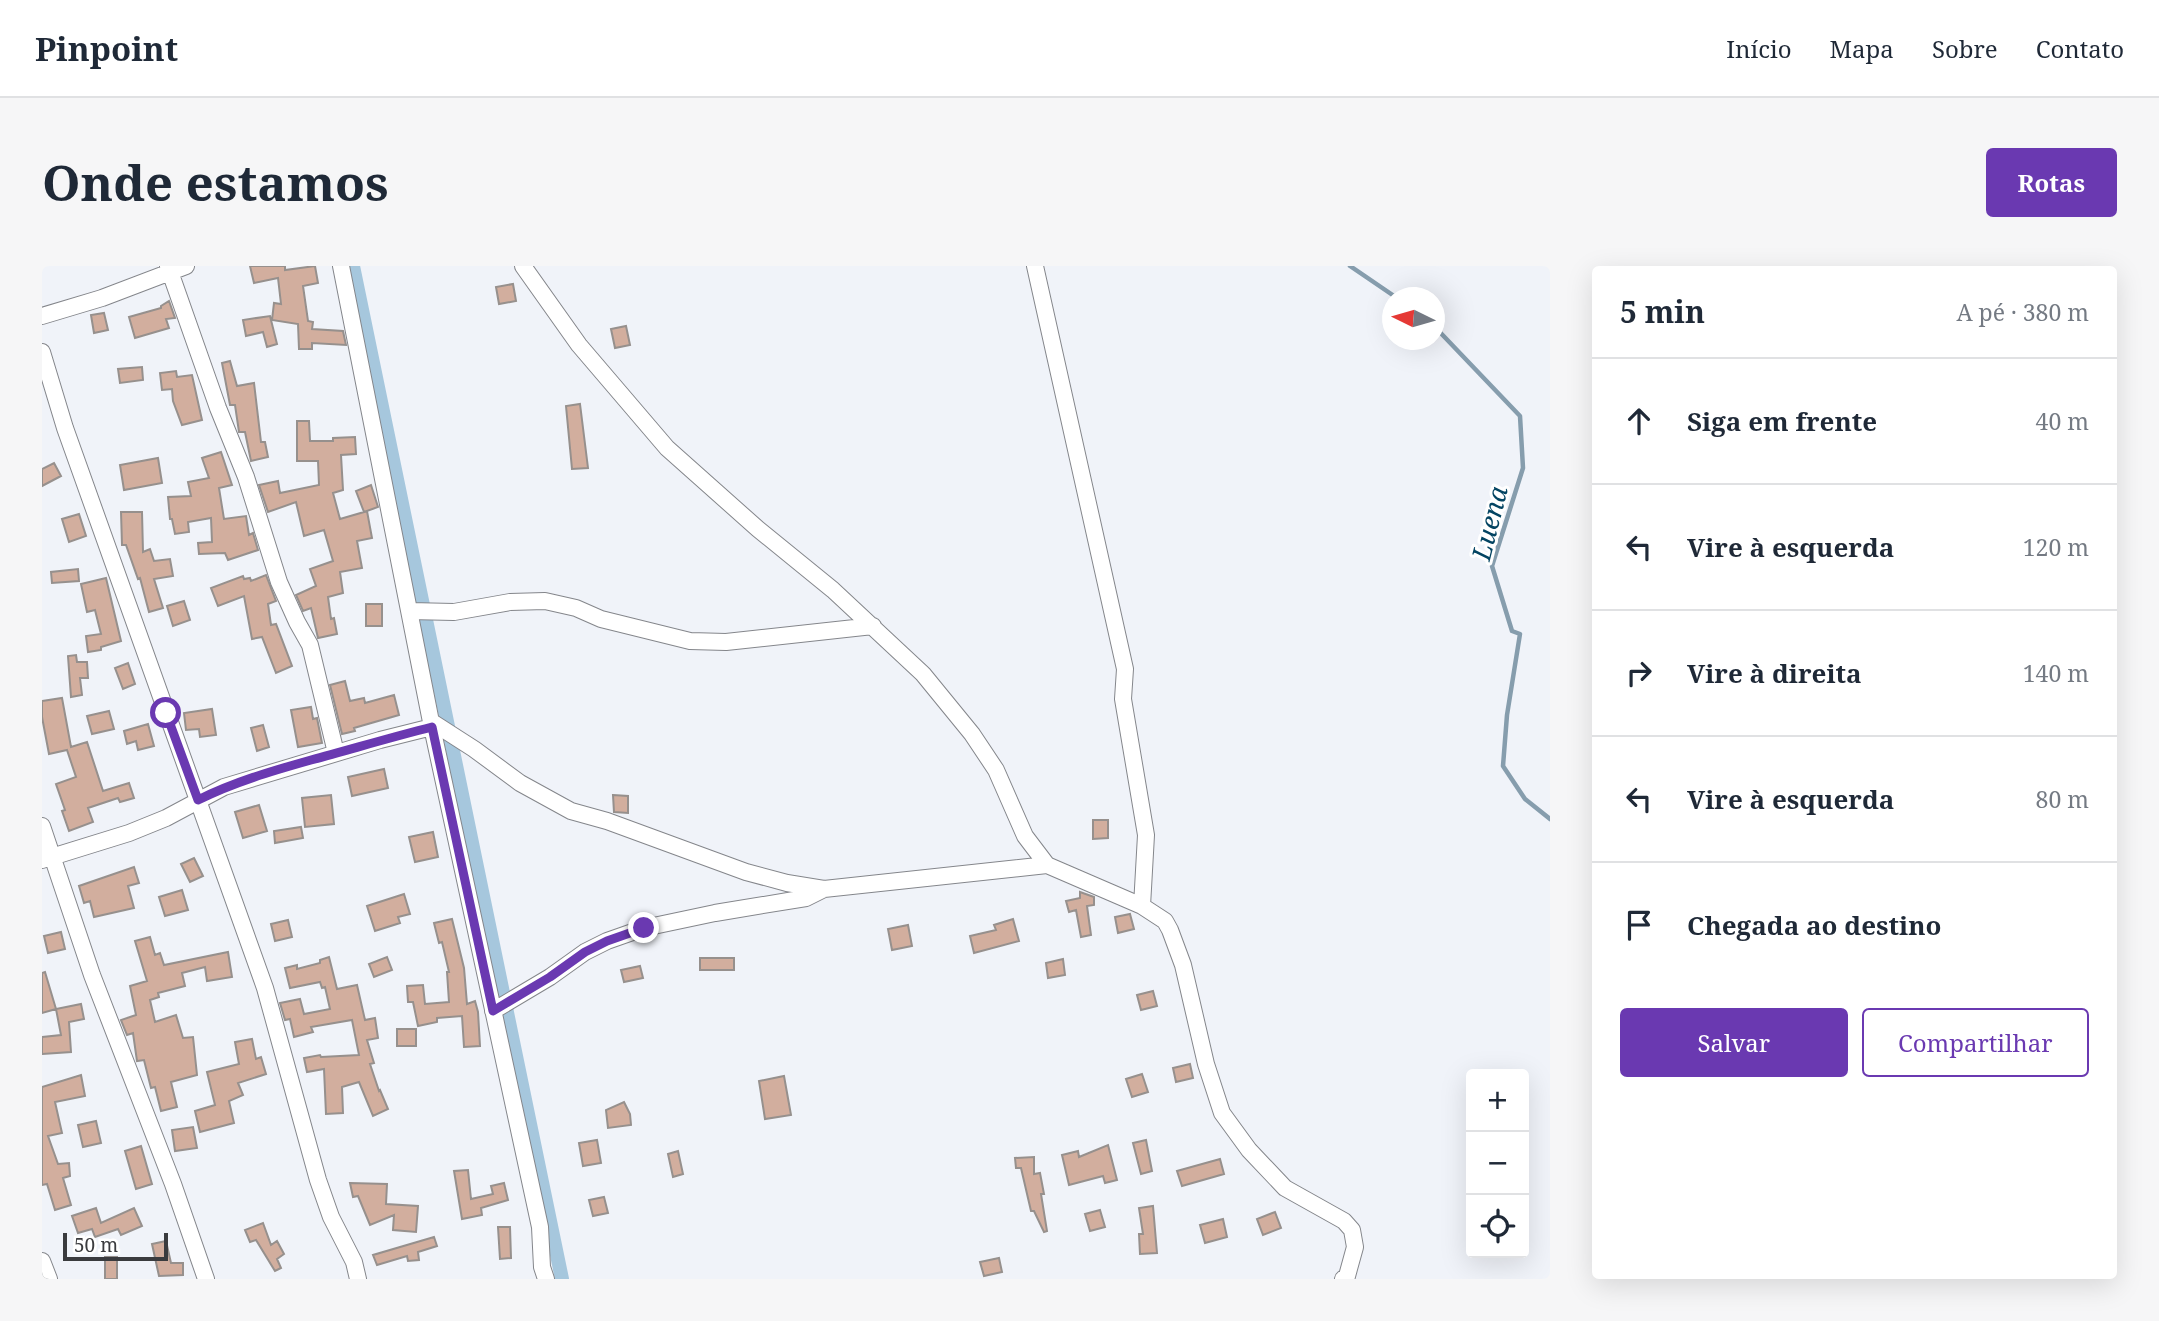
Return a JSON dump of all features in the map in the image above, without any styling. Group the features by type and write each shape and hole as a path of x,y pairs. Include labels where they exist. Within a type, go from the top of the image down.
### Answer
{"street":[{"path":"42,316 102,298 169,270 186,266"},
{"path":"341,266 432,724 540,1227 545,1279"},
{"path":"523,266 579,345 667,448 873,626 923,674 972,734 996,770 1025,836 1047,865 1142,906 1165,921 1183,965 1206,1064 1222,1113 1248,1150 1285,1188 1344,1221 1352,1230 1355,1247 1347,1276 1343,1279"},
{"path":"1035,266 1125,669 1123,699 1146,835 1142,906"},
{"path":"169,270 218,408 246,477 279,582 310,645 336,753"},
{"path":"42,352 65,428 265,988 318,1180 331,1217 354,1262 358,1279"},
{"path":"410,611 454,612 510,601 545,601 576,608 601,619 690,641 726,642 873,626"},
{"path":"47,859 166,818 224,787 432,724 474,749 520,783 571,811 607,821 746,872 787,883 824,890 1047,865"},
{"path":"42,827 47,859 173,1184 206,1279"},
{"path":"493,1011 550,977 585,952 607,941 644,928 715,912 806,898 824,890"},
{"path":"42,1261 49,1279"}],"building":[{"path":"250,266 285,266 285,270 315,266 318,283 303,286 308,321 313,322 312,329 343,331 346,345 312,343 312,349 299,349 298,324 272,320 274,303 281,304 278,278 254,283"},
{"path":"513,284 516,301 499,304 496,287"},
{"path":"169,301 175,318 166,319 169,328 135,338 129,317 161,308"},
{"path":"104,313 108,330 94,333 91,315"},
{"path":"270,316 277,344 267,347 263,332 246,336 243,320"},
{"path":"626,326 630,345 615,348 611,329"},
{"path":"230,361 237,386 254,383 261,442 265,442 268,457 251,461 245,432 239,432 235,405 230,405 222,363"},
{"path":"142,367 143,380 120,383 118,369"},
{"path":"176,371 177,377 192,375 202,420 182,425 173,401 172,389 162,390 160,373"},
{"path":"580,404 588,468 572,469 566,406"},
{"path":"297,421 309,421 310,441 355,437 356,454 341,455 343,490 333,493 340,519 367,511 372,538 357,541 362,568 340,572 343,593 328,597 331,619 334,618 337,634 318,638 311,608 303,611 296,595 316,586 310,569 333,561 324,530 304,536 296,502 268,512 259,485 278,481 280,493 319,485 318,461 297,461"},
{"path":"221,452 232,485 219,488 224,519 246,516 249,535 253,533 258,550 228,560 225,553 199,554 198,543 212,542 211,518 188,522 189,532 175,534 170,519 168,497 191,496 188,482 209,478 202,458"},
{"path":"158,458 162,483 124,490 120,465"},
{"path":"54,463 61,476 42,486 42,469"},
{"path":"371,485 378,507 364,512 356,491"},
{"path":"121,512 142,512 143,552 150,549 154,561 170,559 173,576 154,579 163,608 149,612 140,578 138,579 126,545 122,545"},
{"path":"79,514 86,536 69,542 62,519"},
{"path":"78,569 79,581 52,583 51,572"},
{"path":"266,575 276,601 268,604 271,625 276,624 292,666 276,673 262,637 252,639 244,596 218,606 211,588 243,576 251,581"},
{"path":"106,578 121,641 101,647 101,650 88,652 86,636 101,634 95,610 87,612 81,584"},
{"path":"184,601 190,620 173,626 167,606"},
{"path":"366,604 382,604 382,626 366,626"},
{"path":"76,655 77,662 87,662 88,678 80,678 82,695 71,697 68,656"},
{"path":"128,663 135,684 123,689 115,668"},
{"path":"345,681 350,701 364,698 365,703 394,695 399,715 342,734 330,685"},
{"path":"62,698 71,747 87,742 103,791 129,783 134,798 120,802 118,798 88,808 93,822 69,831 56,784 76,777 67,750 49,754 42,717 42,701"},
{"path":"311,707 313,719 317,718 322,743 298,747 291,710"},
{"path":"212,709 216,735 200,737 199,729 186,730 184,713"},
{"path":"109,711 114,729 92,734 87,716"},
{"path":"148,724 154,746 138,750 136,741 127,744 124,731"},
{"path":"263,725 269,747 257,751 251,728"},
{"path":"384,769 388,788 352,796 348,777"},
{"path":"331,795 334,824 305,827 302,798"},
{"path":"613,795 628,796 628,813 614,812"},
{"path":"259,805 267,831 243,838 235,812"},
{"path":"1093,820 1108,820 1108,838 1093,839"},
{"path":"301,827 303,838 275,843 274,831"},
{"path":"433,832 438,857 415,862 409,837"},
{"path":"194,858 203,876 190,882 181,864"},
{"path":"134,867 139,883 128,886 134,908 94,917 90,901 84,903 79,886"},
{"path":"182,890 188,910 165,916 159,897"},
{"path":"1080,892 1094,897 1094,905 1087,906 1091,935 1081,937 1076,910 1069,912 1066,901 1080,898"},
{"path":"404,894 410,914 398,917 400,923 375,931 367,906"},
{"path":"1130,914 1134,929 1118,933 1115,917"},
{"path":"452,919 464,968 467,1004 475,1001 478,1012 480,1046 464,1047 462,1016 437,1018 437,1022 418,1026 413,1002 408,1002 407,986 423,985 425,1004 449,1002 449,972 434,923"},
{"path":"1013,919 1019,941 974,953 970,936 996,930 994,925"},
{"path":"288,920 292,937 275,941 271,924"},
{"path":"908,925 912,946 892,950 888,929"},
{"path":"61,932 65,949 48,953 44,936"},
{"path":"150,937 155,955 160,953 164,965 228,952 232,977 207,981 205,967 182,973 185,986 158,993 159,997 150,1000 155,1022 176,1015 183,1038 193,1037 197,1075 171,1082 177,1107 161,1111 155,1087 151,1088 144,1060 137,1061 133,1033 127,1035 121,1020 136,1015 130,986 147,981 135,941"},
{"path":"329,957 337,989 357,985 365,1020 375,1018 378,1038 367,1040 374,1063 370,1064 388,1109 373,1116 359,1082 342,1087 343,1113 326,1114 324,1069 307,1072 304,1058 320,1055 359,1055 352,1020 311,1027 313,1032 294,1037 290,1019 285,1020 280,1003 300,999 304,1014 330,1009 325,987 322,988 320,982 290,988 285,968 297,965 297,969 320,963 320,960"},
{"path":"387,957 392,970 374,977 369,964"},
{"path":"700,958 734,958 734,970 700,970"},
{"path":"1063,959 1065,975 1048,978 1046,963"},
{"path":"640,966 643,978 624,982 621,970"},
{"path":"45,972 56,1009 42,1013 42,973"},
{"path":"1153,991 1157,1006 1141,1010 1137,995"},
{"path":"81,1004 84,1019 69,1022 71,1052 42,1054 42,1037 61,1035 56,1009"},
{"path":"397,1029 416,1029 416,1046 397,1046"},
{"path":"252,1039 256,1059 261,1057 266,1074 238,1083 243,1095 229,1101 234,1123 200,1132 195,1111 215,1105 207,1072 239,1064 235,1042"},
{"path":"1190,1064 1193,1078 1176,1082 1173,1068"},
{"path":"1142,1074 1148,1092 1132,1097 1126,1079"},
{"path":"81,1075 85,1096 55,1102 62,1133 48,1136 58,1164 69,1163 70,1176 63,1178 71,1205 55,1210 47,1184 42,1185 42,1087"},
{"path":"784,1076 791,1115 765,1119 759,1081"},
{"path":"624,1102 630,1114 631,1125 608,1128 606,1110"},
{"path":"96,1121 101,1143 83,1147 78,1125"},
{"path":"193,1127 197,1148 175,1151 172,1130"},
{"path":"597,1140 601,1163 583,1166 579,1143"},
{"path":"1146,1140 1152,1171 1141,1174 1133,1143"},
{"path":"1108,1145 1117,1180 1105,1183 1103,1176 1069,1185 1062,1155 1078,1151 1079,1157"},
{"path":"141,1146 152,1184 136,1189 125,1151"},
{"path":"678,1151 683,1174 673,1177 668,1154"},
{"path":"1034,1157 1034,1174 1040,1173 1044,1194 1041,1194 1047,1231 1044,1232 1034,1211 1031,1211 1021,1168 1016,1168 1015,1158"},
{"path":"1220,1159 1224,1174 1182,1186 1177,1171"},
{"path":"468,1170 471,1199 493,1194 491,1186 504,1183 508,1200 481,1208 482,1215 462,1219 454,1171"},
{"path":"350,1183 387,1184 386,1204 418,1206 416,1232 393,1230 394,1215 370,1225 358,1196 353,1197"},
{"path":"604,1197 608,1213 593,1216 589,1200"},
{"path":"1153,1206 1157,1253 1140,1254 1139,1234 1143,1234 1139,1208"},
{"path":"96,1208 101,1223 134,1208 142,1226 121,1235 118,1229 95,1237 92,1229 78,1233 72,1216"},
{"path":"1100,1210 1105,1227 1090,1231 1085,1214"},
{"path":"1275,1212 1281,1228 1263,1235 1257,1219"},
{"path":"1223,1219 1227,1237 1205,1243 1200,1225"},
{"path":"263,1223 271,1245 277,1241 284,1254 277,1259 281,1268 275,1271 256,1240 250,1242 245,1230"},
{"path":"498,1227 510,1227 511,1258 500,1259"},
{"path":"434,1237 437,1246 418,1252 419,1260 408,1261 407,1256 377,1265 373,1255"},
{"path":"166,1241 171,1263 183,1263 183,1275 159,1276 152,1244"},
{"path":"105,1257 117,1257 117,1279 105,1279"},
{"path":"999,1258 1002,1272 984,1276 980,1262"}],"waterway":[{"path":"353,266 562,1279"},
{"name":"Luena","path":"1350,266 1382,288"},
{"name":"Luena","path":"1445,338 1520,416 1523,468 1492,566 1512,631 1520,634 1507,715 1503,766 1525,799 1550,819"}],"route":[{"path":"166,713 198,800 250,778 432,727 493,1011 550,977 585,952 644,928"}]}
